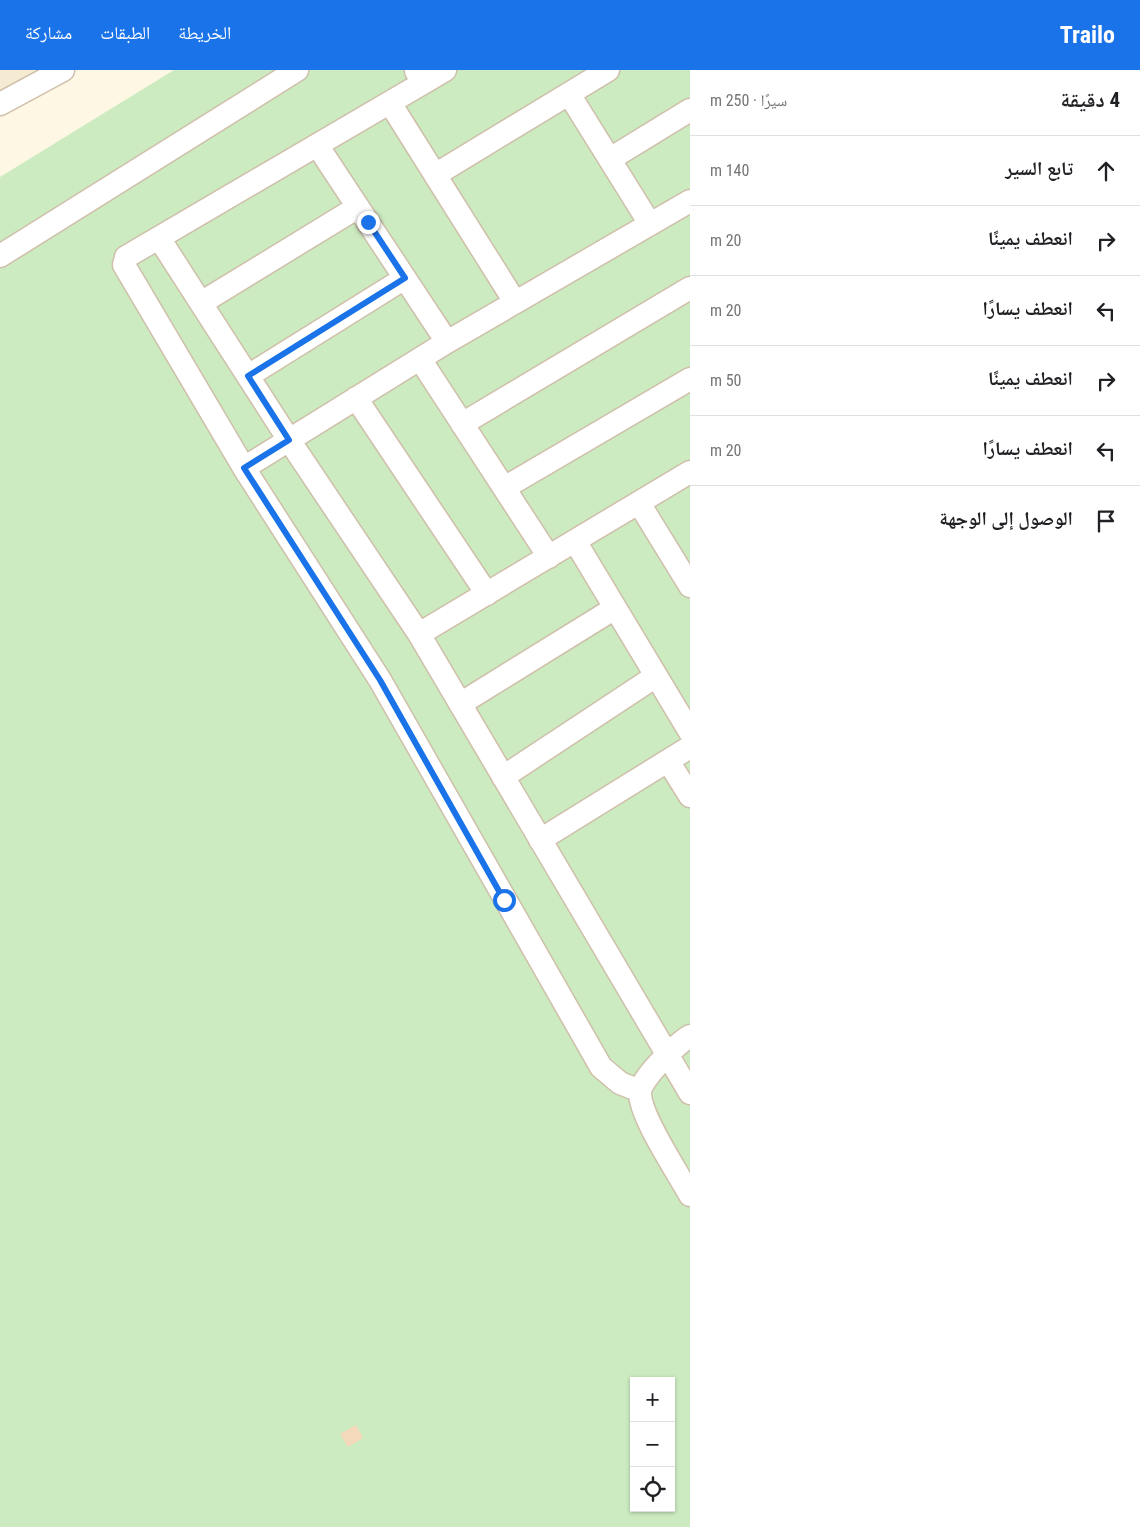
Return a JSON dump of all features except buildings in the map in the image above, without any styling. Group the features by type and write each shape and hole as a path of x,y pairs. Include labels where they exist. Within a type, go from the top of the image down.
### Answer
{"street":[{"path":"0,104 63,70"},
{"path":"0,256 297,70"},
{"path":"445,70 419,77 390,102 126,257 124,265 244,468 380,680 601,1067 620,1083 640,1091"},
{"path":"435,175 608,70"},
{"path":"569,94 650,224"},
{"path":"390,102 515,302"},
{"path":"610,159 690,110"},
{"path":"318,145 447,342"},
{"path":"244,468 447,342 690,201"},
{"path":"200,303 358,208"},
{"path":"159,238 289,440 419,634 690,1093"},
{"path":"248,376 405,278"},
{"path":"462,424 690,288"},
{"path":"420,359 549,557"},
{"path":"504,488 690,379"},
{"path":"356,398 487,594"},
{"path":"419,634 690,472"},
{"path":"639,503 690,586"},
{"path":"575,542 690,732"},
{"path":"460,704 615,608"},
{"path":"503,777 656,676"},
{"path":"540,840 690,747"},
{"path":"668,761 690,796"},
{"path":"690,1036 649,1074 640,1091 644,1113 690,1195"}],"shaded area":[{"path":"0,70 70,70 0,112"}],"green space":[{"path":"174,70 690,70 690,1527 0,1527 0,177"}],"route":[{"path":"368,222 405,278 248,376 289,440 244,468 380,680 504,900"}]}
